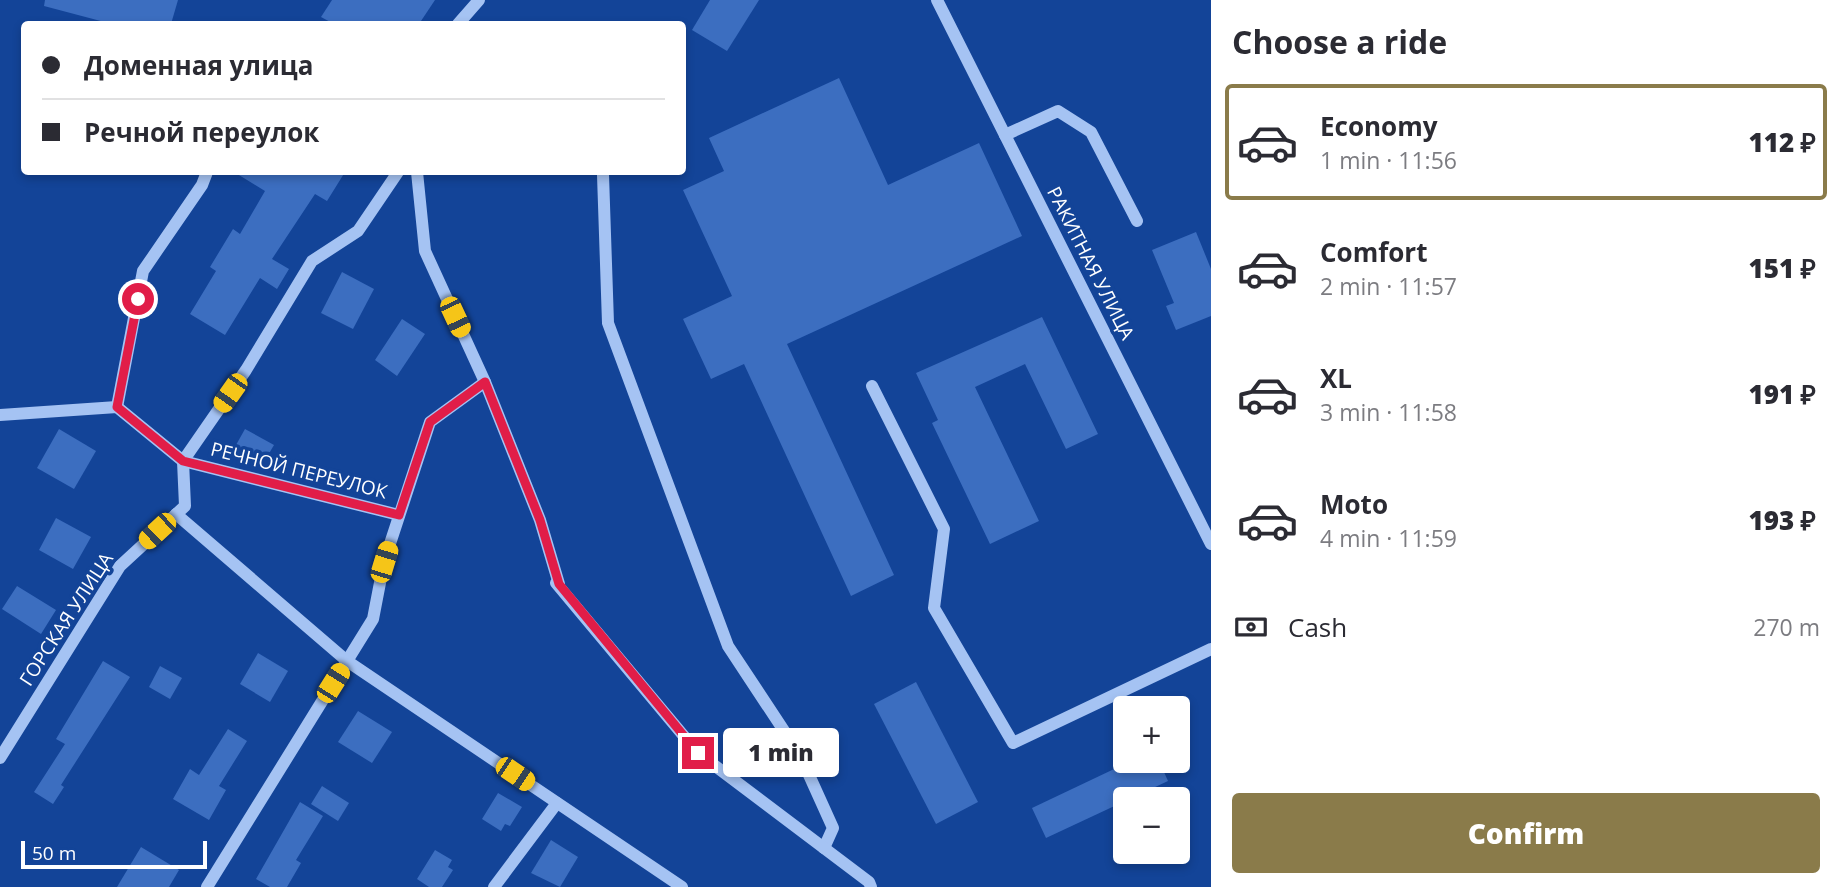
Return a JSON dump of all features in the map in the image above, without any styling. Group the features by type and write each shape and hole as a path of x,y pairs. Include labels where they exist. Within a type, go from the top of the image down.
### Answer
{"street":[{"path":"461,21 479,0"},
{"name":"РАКИТНАЯ УЛИЦА","path":"937,0 1211,544"},
{"path":"1005,135 1058,111 1091,132 1138,221"},
{"path":"0,415 117,407 143,271 202,185 206,175"},
{"path":"396,175 358,231 312,261 246,370 183,461 185,506 176,514 347,661 682,887"},
{"path":"417,175 425,251 485,382 540,520 558,583 698,753 871,887"},
{"path":"603,175 608,323 728,646 800,755 833,828 824,848"},
{"path":"207,887 373,619 399,515 430,422 485,382"},
{"path":"872,386 944,528 933,608 1013,743 1211,649"},
{"name":"РЕЧНОЙ ПЕРЕУЛОК","path":"117,407 183,461 399,515"},
{"name":"ГОРСКАЯ УЛИЦА","path":"0,758 120,566 176,514"},
{"path":"494,887 557,803"}],"building":[{"path":"45,0 178,0 172,21 101,21 44,6"},
{"path":"332,0 435,0 421,21 328,21 321,17"},
{"path":"710,0 759,0 727,51 692,30"},
{"path":"839,78 888,185 979,143 1022,236 787,344 894,575 851,596 744,364 711,379 683,319 732,296 683,190 724,171 709,138"},
{"path":"239,175 343,175 327,201 315,194 272,259 289,269 277,289 260,278 225,335 190,314 216,271 210,267 233,229 240,234 265,191"},
{"path":"1196,232 1211,269 1211,316 1176,330 1166,306 1174,303 1152,250"},
{"path":"342,272 374,289 353,329 321,313"},
{"path":"1042,317 1098,434 1066,449 1025,364 975,387 1039,521 990,544 932,423 938,420 916,373"},
{"path":"402,319 425,334 397,376 375,360"},
{"path":"59,429 96,451 74,489 37,468"},
{"path":"245,429 274,445 264,462 236,445"},
{"path":"56,518 91,537 73,569 39,550"},
{"path":"17,586 56,610 41,634 2,609"},
{"path":"258,653 288,671 270,702 240,684"},
{"path":"103,661 130,677 61,785 64,787 53,804 34,792 65,744 56,739"},
{"path":"160,666 182,678 170,699 149,687"},
{"path":"916,682 978,802 936,824 874,704"},
{"path":"358,711 392,732 372,763 338,742"},
{"path":"228,729 247,741 219,786 226,790 209,820 173,799 190,769 199,775"},
{"path":"1113,770 1113,773 1164,773 1168,781 1155,787 1113,787 1113,807 1046,838 1032,808"},
{"path":"322,786 349,803 338,821 311,804"},
{"path":"498,793 522,807 510,826 505,824 501,831 482,819"},
{"path":"300,802 323,816 296,860 301,863 287,887 270,887 256,879"},
{"path":"551,840 578,857 560,887 531,873"},
{"path":"141,847 179,870 169,887 117,887"},
{"path":"435,850 452,860 448,867 453,870 442,887 429,887 417,879"}],"route":[{"path":"138,299 117,407 183,461 399,515 430,422 485,382 540,520 559,584 698,753"}]}
